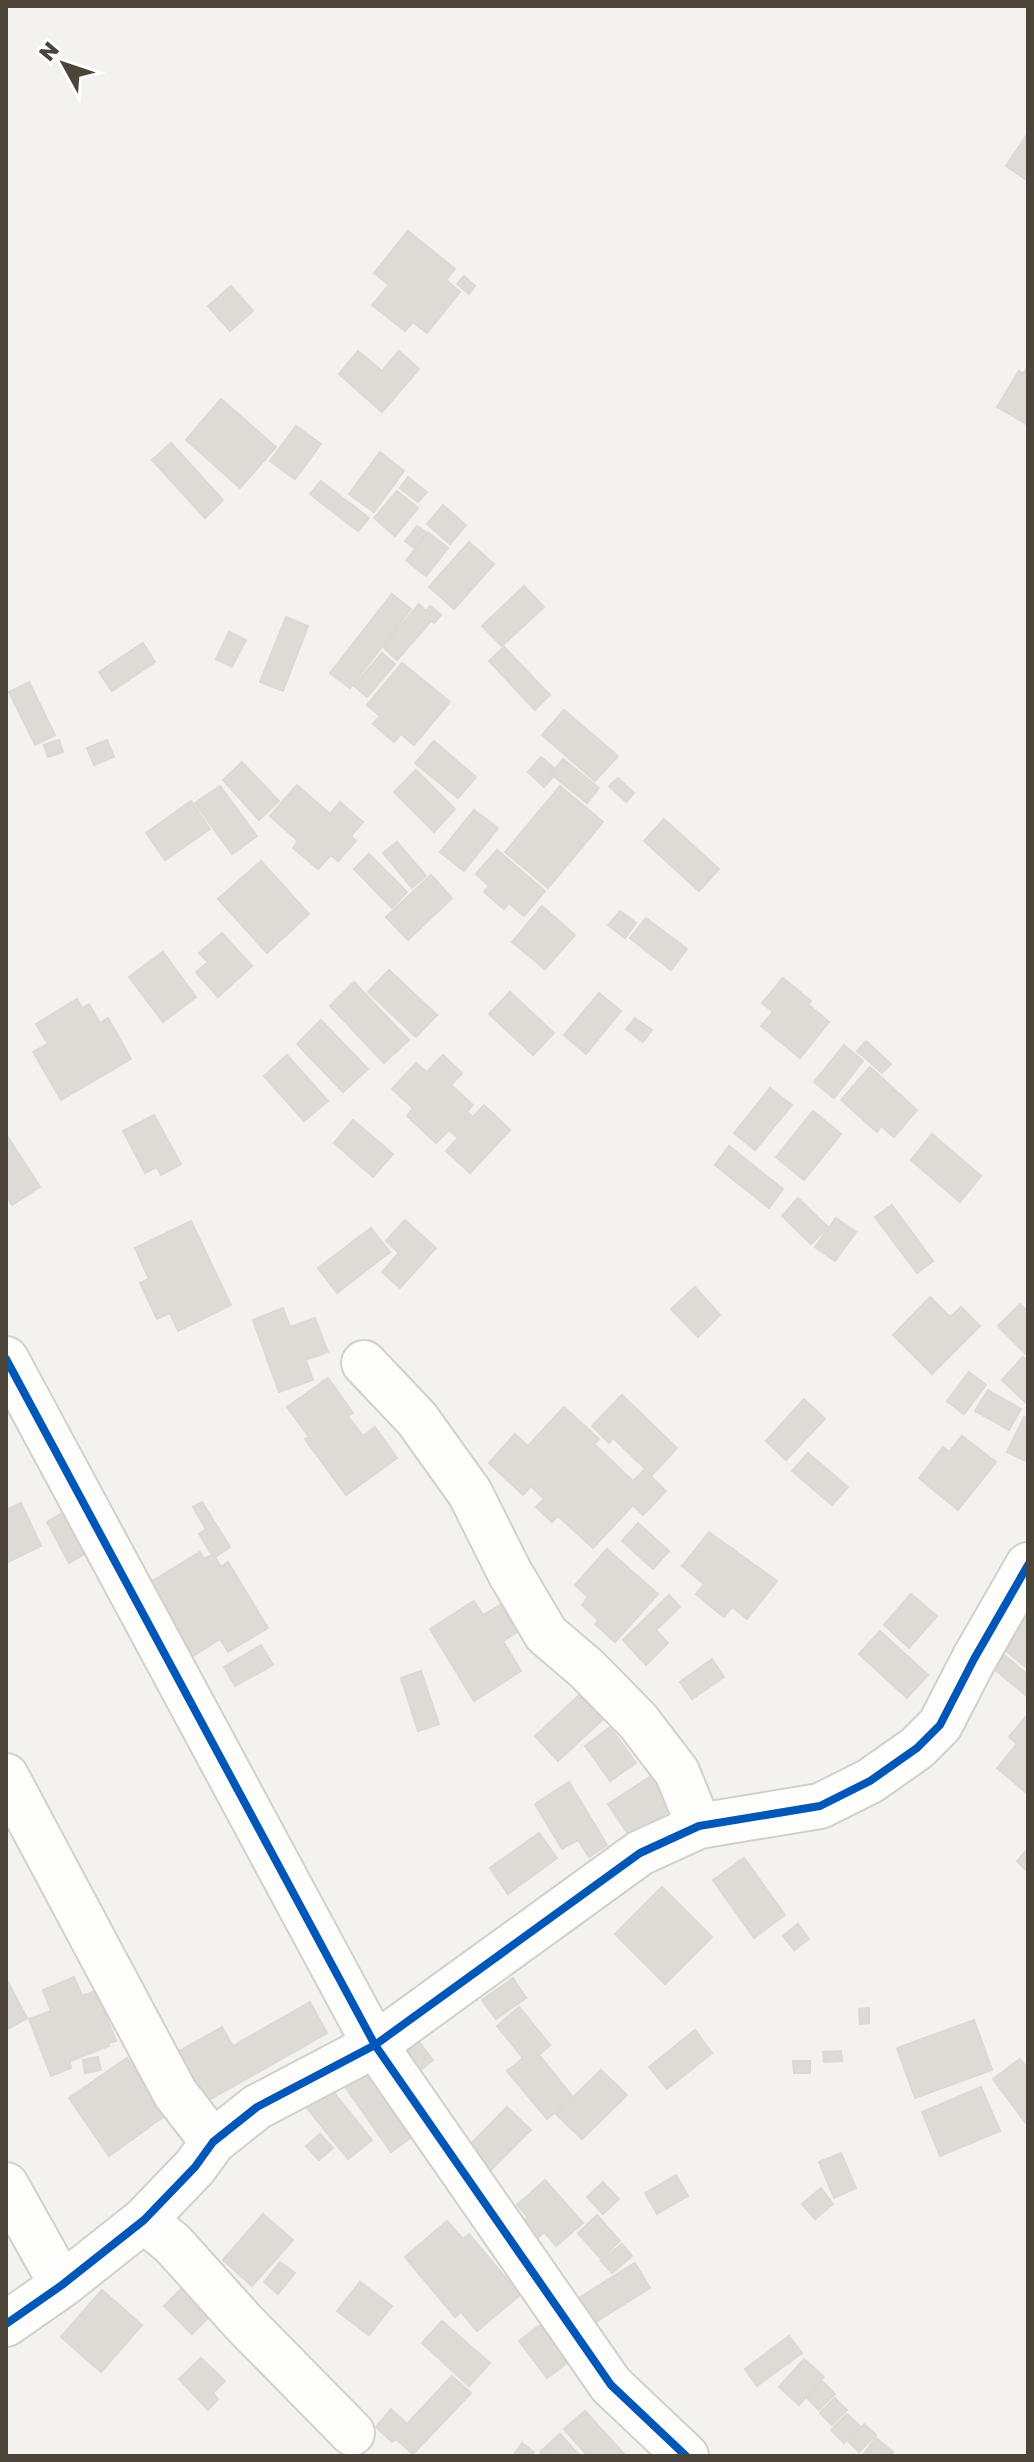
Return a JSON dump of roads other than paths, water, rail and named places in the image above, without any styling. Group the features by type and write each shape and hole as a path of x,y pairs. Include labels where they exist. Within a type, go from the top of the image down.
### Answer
{"street":[{"path":"6,1359 375,2045 611,2385 686,2456"},
{"path":"364,1363 417,1419 470,1493 510,1573 546,1634 587,1669 638,1721 677,1772 699,1826"},
{"path":"6,2324 62,2285 144,2220 195,2167 213,2142 257,2107 375,2045 640,1853 699,1826 820,1806 870,1781 917,1748 940,1725 1028,1565"},
{"path":"6,1776 175,2093 213,2142"},
{"path":"6,2185 62,2285"},
{"path":"144,2220 173,2244 243,2322 352,2433"}]}
